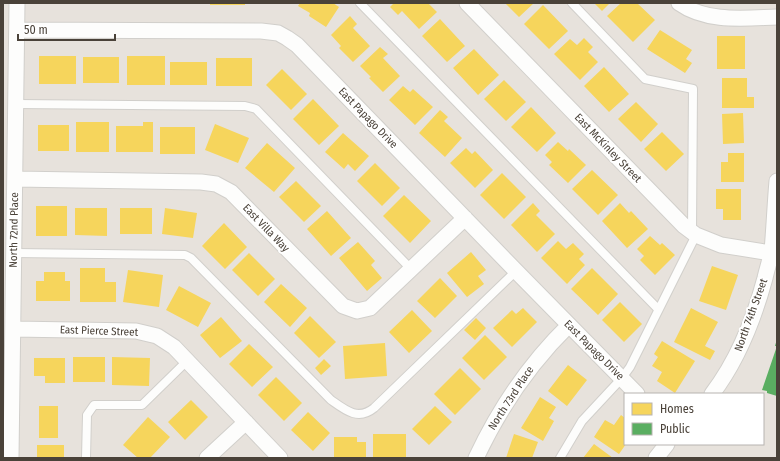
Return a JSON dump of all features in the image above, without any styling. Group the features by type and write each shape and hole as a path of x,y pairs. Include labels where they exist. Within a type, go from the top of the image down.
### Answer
{"street":[{"name":"North 72nd Place","path":"11,458 18,3"},
{"name":"East McKinley Street","path":"467,3 684,226 694,233 721,245 772,253"},
{"path":"679,3 702,14 731,18 777,17"},
{"name":"East Papago Drive","path":"17,30 261,31 278,33 287,38 297,45 636,393"},
{"name":"East Villa Way","path":"15,179 200,182 216,184 231,192 343,306 357,312 370,308 465,218"},
{"name":"North 74th Street","path":"713,393 722,381 736,356 748,330 760,296 772,253 777,181"},
{"name":"North 73rd Place","path":"476,458 487,435 518,384 558,335 569,325"},
{"name":"East Pierce Street","path":"13,330 136,331 157,336 174,347 280,458"},
{"path":"207,458 246,422"},
{"path":"656,458 666,445"}],"lane":[{"path":"360,3 658,309"},
{"path":"560,458 582,421 622,378 632,362 694,233 693,89 646,79 572,3"},
{"path":"16,104 245,106 256,109 411,269"},
{"path":"14,254 185,255 191,258 331,400 346,411 356,414 368,413 374,408 516,271"},
{"path":"86,458 87,414 94,405 142,405 187,361"}],"shaded area":[{"path":"3,3 777,3 777,458 3,458"}],"building: Homes":[{"path":"210,3 245,3 245,5 210,5"},
{"path":"300,3 333,3 339,7 326,27 309,16 310,13 298,6"},
{"path":"394,3 428,3 437,12 419,29 402,11 398,15 390,7"},
{"path":"505,3 534,3 519,17"},
{"path":"594,3 610,3 602,11"},
{"path":"621,3 637,3 655,20 633,42 607,16"},
{"path":"543,5 568,31 549,49 524,24"},
{"path":"350,16 357,24 353,28 370,46 353,62 339,48 341,46 331,35"},
{"path":"440,19 465,46 447,62 422,36"},
{"path":"660,30 692,50 686,59 692,63 685,73 647,49"},
{"path":"717,36 745,36 745,69 717,69"},
{"path":"584,38 593,47 588,52 598,62 580,80 554,54 570,39 577,45"},
{"path":"380,47 388,54 383,58 400,76 383,92 369,78 371,77 360,66"},
{"path":"474,49 499,75 478,95 453,68"},
{"path":"39,56 76,56 76,84 39,84"},
{"path":"127,56 165,56 165,85 127,85"},
{"path":"83,57 119,57 119,83 83,83"},
{"path":"216,58 252,58 252,86 216,86"},
{"path":"170,62 207,62 207,85 170,85"},
{"path":"604,67 629,94 609,112 584,86"},
{"path":"282,69 307,94 291,110 266,85"},
{"path":"722,78 747,78 747,97 754,97 754,108 722,108"},
{"path":"504,80 526,102 506,121 484,99"},
{"path":"403,86 410,92 413,89 433,107 415,125 389,100"},
{"path":"313,99 339,126 319,145 293,119"},
{"path":"636,102 658,124 641,142 618,119"},
{"path":"531,107 556,133 537,152 511,127"},
{"path":"440,110 448,117 444,121 462,138 445,157 419,133"},
{"path":"743,113 744,143 723,144 722,114"},
{"path":"76,122 109,122 109,152 76,152"},
{"path":"143,122 153,122 153,152 116,152 116,126 143,126"},
{"path":"215,124 249,138 238,163 205,150"},
{"path":"38,125 69,125 69,151 38,151"},
{"path":"160,127 195,127 195,154 160,154"},
{"path":"662,132 684,154 666,171 644,149"},
{"path":"343,133 369,156 355,171 348,164 344,169 325,152"},
{"path":"558,142 568,151 569,149 586,165 568,183 549,165 552,162 545,155"},
{"path":"267,143 295,168 274,192 245,168"},
{"path":"466,148 472,154 475,151 493,170 475,188 450,163"},
{"path":"728,153 744,153 744,182 721,182 721,162 728,162"},
{"path":"375,163 400,188 382,206 357,181"},
{"path":"592,170 618,195 598,215 572,189"},
{"path":"502,173 526,197 504,219 480,195"},
{"path":"296,181 321,206 304,222 279,197"},
{"path":"716,189 741,189 741,220 723,220 723,209 716,209"},
{"path":"404,195 431,221 410,243 383,216"},
{"path":"533,203 540,211 536,215 555,234 537,252 511,225"},
{"path":"620,203 629,213 631,211 648,229 627,248 602,221"},
{"path":"36,206 67,206 67,236 36,236"},
{"path":"75,208 107,208 107,236 75,235"},
{"path":"120,208 152,208 152,234 120,234"},
{"path":"165,208 197,213 193,238 162,234"},
{"path":"327,211 351,238 331,256 307,229"},
{"path":"224,223 247,247 225,269 202,246"},
{"path":"650,236 660,245 662,243 675,255 655,275 640,260 644,256 637,249"},
{"path":"558,241 566,249 573,243 584,254 579,259 585,265 567,284 541,258"},
{"path":"358,242 375,261 371,265 382,278 367,291 339,258"},
{"path":"471,252 486,270 478,276 484,284 467,297 447,273"},
{"path":"249,253 275,279 258,296 232,270"},
{"path":"712,266 738,275 726,310 699,301"},
{"path":"80,268 105,268 105,282 116,282 116,302 80,302"},
{"path":"592,268 618,294 598,315 571,289"},
{"path":"128,270 163,275 159,307 123,302"},
{"path":"44,272 65,272 65,281 70,281 70,301 36,301 36,281 44,281"},
{"path":"440,278 457,296 435,318 417,301"},
{"path":"281,284 307,308 290,327 264,302"},
{"path":"179,286 211,303 198,327 166,310"},
{"path":"620,302 642,324 624,342 602,320"},
{"path":"523,308 537,322 512,347 493,328 512,310 516,314"},
{"path":"691,308 718,322 705,346 715,351 710,360 674,342"},
{"path":"412,310 432,331 409,353 389,332"},
{"path":"310,316 336,342 319,358 294,333"},
{"path":"221,317 242,341 220,358 200,335"},
{"path":"476,318 486,328 475,340 464,330"},
{"path":"485,335 507,357 484,380 462,358"},
{"path":"662,341 695,361 675,393 657,381 662,372 652,366 658,357 654,354"},
{"path":"385,343 387,376 345,379 343,346"},
{"path":"249,344 273,367 252,387 229,364"},
{"path":"73,357 105,357 105,382 73,382"},
{"path":"112,357 150,358 149,386 112,385"},
{"path":"34,358 65,358 65,383 45,383 45,376 34,376"},
{"path":"324,359 331,366 321,375 315,368"},
{"path":"568,365 587,380 567,406 548,391"},
{"path":"460,368 481,389 455,415 434,394"},
{"path":"276,377 302,403 284,421 258,395"},
{"path":"540,397 556,407 549,418 554,421 543,441 521,428"},
{"path":"191,400 208,417 185,440 168,422"},
{"path":"39,406 58,406 58,438 39,438"},
{"path":"435,406 452,422 429,445 412,429"},
{"path":"308,412 330,433 313,451 291,430"},
{"path":"621,415 624,417 624,445 625,445 619,454 594,437 605,420 614,425"},
{"path":"148,417 170,437 150,458 138,458 123,445"},
{"path":"373,434 406,434 406,458 373,458"},
{"path":"514,434 538,442 532,458 506,458"},
{"path":"334,437 357,437 357,442 366,442 366,458 334,458"},
{"path":"594,444 613,458 583,458"},
{"path":"37,445 64,445 64,458 37,458"}],"building: Public":[{"path":"777,346 777,396 762,390"}]}
